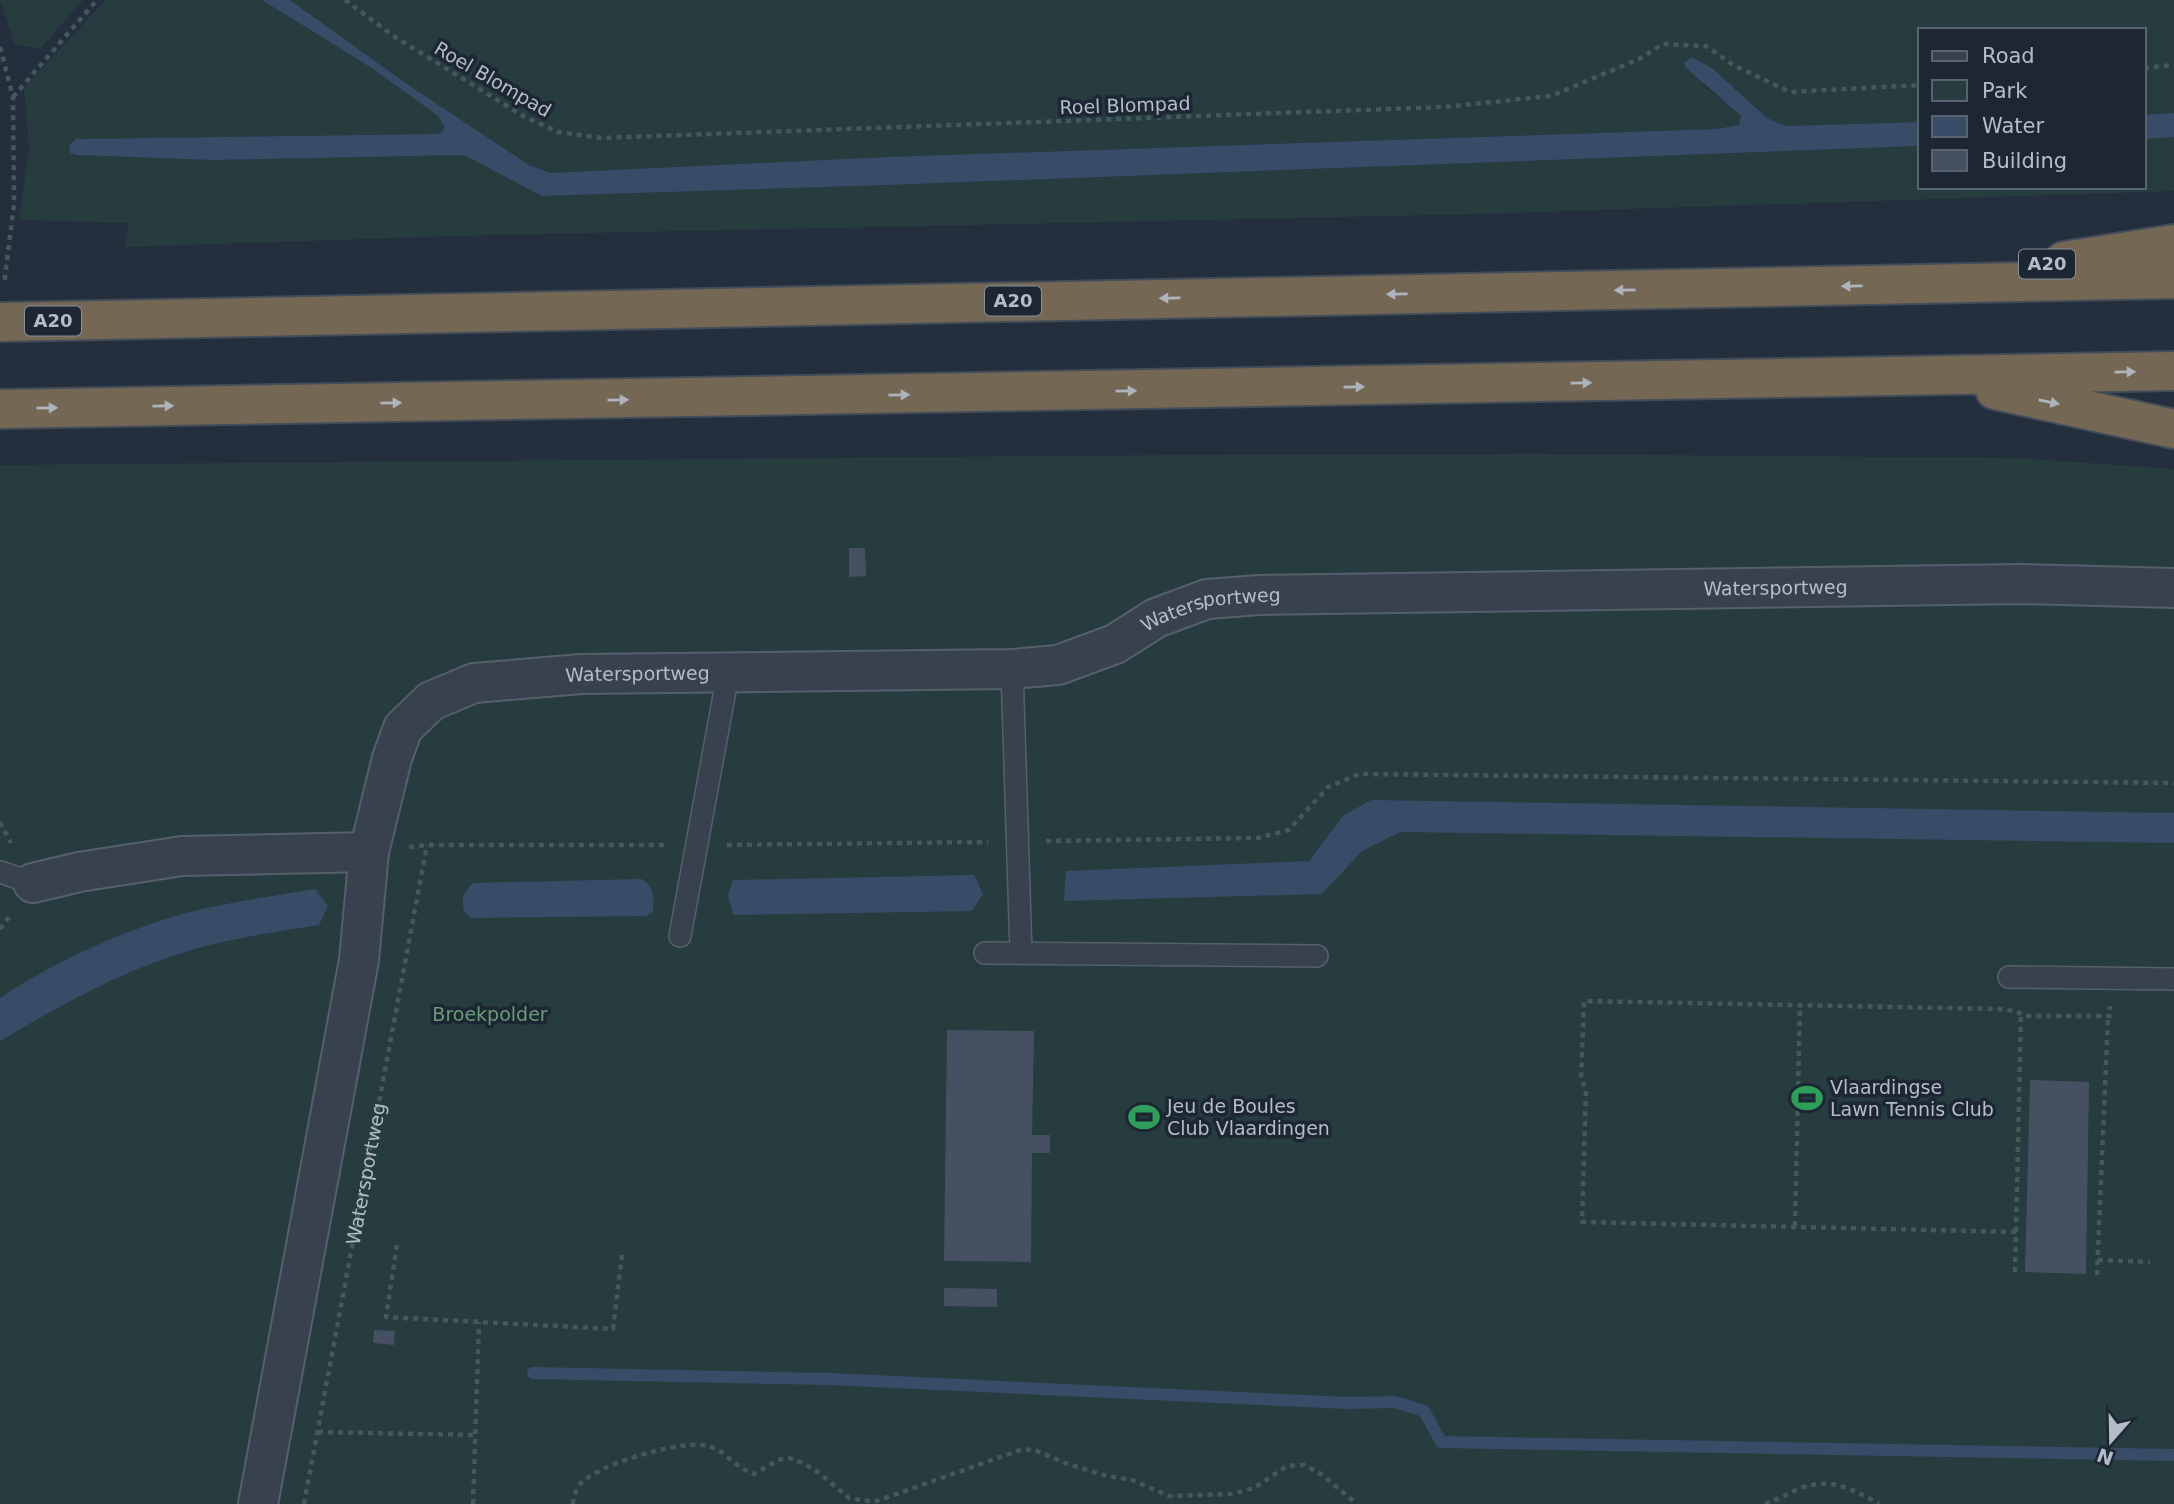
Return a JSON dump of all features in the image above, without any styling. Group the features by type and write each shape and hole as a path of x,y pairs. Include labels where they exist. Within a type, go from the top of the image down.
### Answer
{"highway":[{"name":"A20","path":"1920,284 2174,244"},
{"name":"A20","path":"2,306 105,320 2174,279"},
{"path":"0,409 2174,371"},
{"path":"1935,377 2174,429"}],"street":[{"name":"Watersportweg","path":"258,1504 359,960 369,852 392,758 403,728 431,701 474,682 581,674 1012,669 1058,665 1115,644 1156,618 1207,599 1233,597 2022,584 2174,588"},
{"path":"17,877 79,872 182,856 369,852"}],"lane":[{"path":"1012,669 1021,953"},
{"path":"680,936 728,674"},
{"path":"985,953 1317,956"},
{"path":"2009,977 2174,979"}],"path":[{"path":"13,97 97,0"},
{"name":"Roel Blompad","path":"345,0 395,37 525,117 558,132 602,138 1443,107 1550,96 1639,59 1663,44 1706,46 1733,65 1790,92 1918,85"},
{"path":"0,47 13,97 15,204 2,306"},
{"path":"2146,68 2174,65"},
{"path":"1036,841 1258,838 1289,830 1328,787 1359,775 2174,782"},
{"path":"716,845 1000,841"},
{"name":"Watersportweg","path":"304,1504 427,845 667,845"},
{"path":"1998,1009 1584,1001 1581,1079 1586,1089 1582,1222 2016,1231"},
{"path":"1795,1226 1800,1005"},
{"path":"2015,1272 2021,1013"},
{"path":"2097,1275 2108,1016"},
{"path":"397,1245 386,1317 613,1329 622,1255"},
{"path":"2098,1260 2150,1262"},
{"path":"473,1504 479,1322"},
{"path":"318,1432 474,1435"},
{"path":"573,1504 579,1485 595,1473 638,1456 698,1444 719,1450 741,1470 754,1474 778,1460 789,1458 819,1473 849,1498 863,1502 894,1497 944,1476 978,1467 1023,1449 1037,1451 1103,1475 1132,1480 1169,1496 1231,1494 1254,1488 1287,1466 1304,1465 1321,1474 1357,1504"},
{"path":"1765,1504 1775,1502 1801,1488 1822,1483 1841,1485 1879,1504"}],"green space":[{"path":"0,0 83,0 40,49 15,44"},
{"path":"105,0 262,0 405,92 438,116 444,126 443,131 437,134 76,139 70,142 69,147 73,155 212,160 464,155 542,196 1918,146 1918,189 2146,189 2146,139 2174,137 2174,191 1481,214 453,236 125,247 129,223 19,220 29,147 24,88"},
{"path":"290,0 2174,0 2174,113 2146,115 2146,28 1918,28 1918,122 1786,126 1767,118 1735,88 1701,83 1741,116 1739,125 1716,129 887,157 550,173 529,165 404,82"},
{"name":"Broekpolder","path":"1543,454 2019,458 2174,469 2174,1504 0,1504 0,465"}],"water":[{"path":"262,0 290,0 404,82 529,165 550,173 887,157 1716,129 1739,125 1741,116 1686,68 1684,63 1691,57 1712,68 1767,118 1786,126 1918,122 1918,146 542,196 464,155 212,160 70,153 69,145 76,139 437,134 443,131 444,126 438,116 373,69"},
{"path":"2174,113 2174,137 2146,139 2146,115"},
{"path":"1371,800 2174,813 2174,843 1400,832 1362,851 1322,894 1064,901 1066,871 1309,861 1344,815"},
{"path":"974,875 983,894 972,911 733,915 728,895 733,880"},
{"path":"641,879 649,885 653,897 653,912 646,916 471,918 464,912 463,907 464,896 473,883"},
{"path":"315,889 328,906 319,925 220,942 163,959 91,990 0,1041 0,998 69,958 118,936 169,918 239,901"}],"building":[{"path":"849,548 865,548 866,576 849,577"},
{"path":"947,1030 1034,1031 1032,1135 1050,1135 1050,1153 1032,1153 1031,1262 944,1261"},
{"path":"2030,1080 2089,1082 2086,1274 2025,1272"},
{"path":"944,1288 997,1289 997,1307 944,1306"},
{"path":"374,1330 395,1331 394,1345 373,1343"}],"waterway":[{"path":"533,1373 830,1379 1347,1403 1395,1402 1424,1411 1441,1442 2174,1455"}],"place":[{"name":"Vlaardingse Lawn Tennis Club","path":"1807,1098"},
{"name":"Jeu de Boules Club Vlaardingen","path":"1144,1117"}]}
